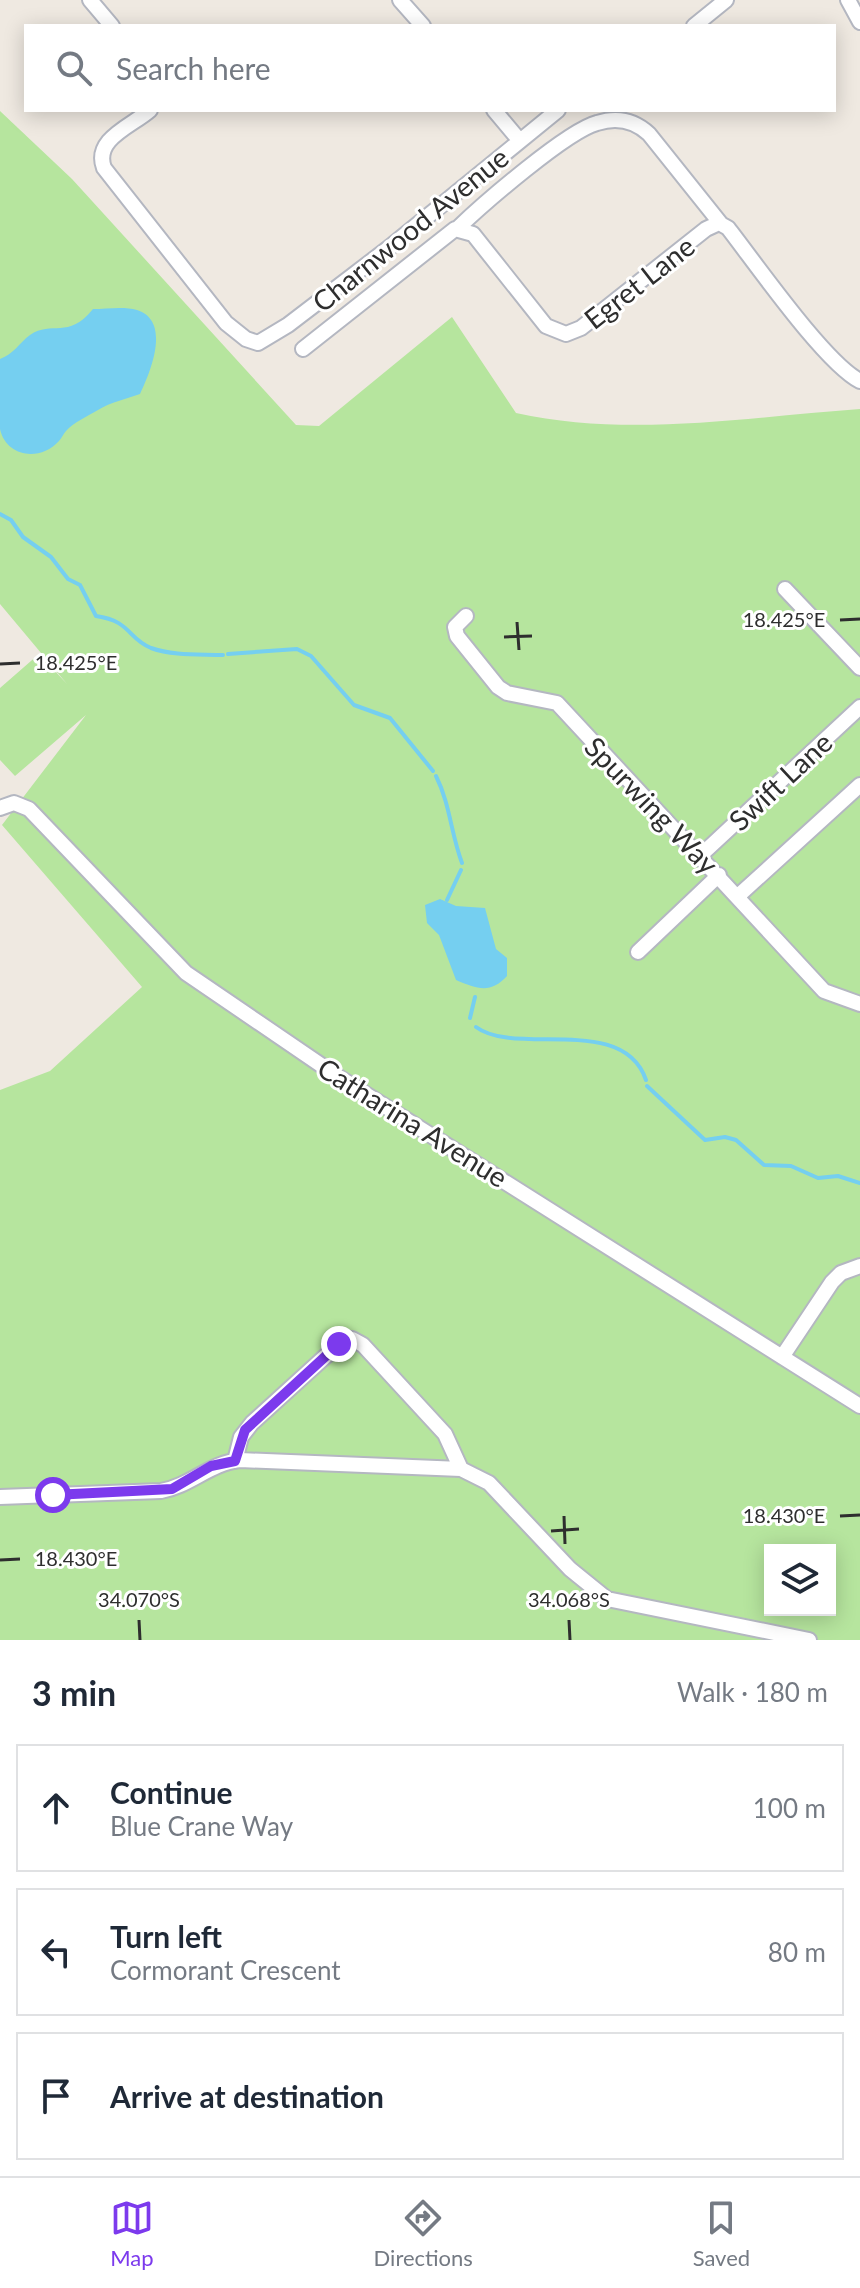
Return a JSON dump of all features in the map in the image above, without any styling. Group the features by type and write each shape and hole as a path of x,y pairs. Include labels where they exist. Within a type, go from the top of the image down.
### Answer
{"street":[{"path":"90,0 110,24"},
{"path":"400,0 421,24"},
{"path":"696,24 726,0"},
{"path":"848,0 860,22"},
{"name":"Charnwood Avenue","path":"147,112 104,146 101,160 104,168 226,323 246,339 258,343 288,325 390,247 556,112"},
{"path":"496,112 520,141"},
{"name":"Egret Lane","path":"303,349 587,126 618,120 637,124 649,134 819,342 848,374 860,381"},
{"name":"Egret Lane","path":"458,228 473,234 549,329 566,334 581,328 711,225 721,224"},
{"path":"785,589 860,668"},
{"name":"Spurwing Way","path":"466,616 455,631 498,687 507,693 557,703 824,991 860,1004"},
{"name":"Swift Lane","path":"701,855 860,707"},
{"path":"738,896 860,785"},
{"name":"Catharina Avenue","path":"0,808 14,803 29,809 186,973 214,993 337,1076 860,1406"},
{"path":"638,952 719,875"},
{"path":"782,1357 832,1282 841,1273 860,1266"},
{"path":"235,1461 241,1437 252,1423 339,1344 352,1339 363,1345 445,1434 461,1469"},
{"path":"0,1497 161,1491 180,1486 211,1466 235,1461 461,1469 489,1483 570,1569 607,1599 809,1640"}],"green space":[{"path":"0,111 72,179 296,425 319,426 452,317 516,413 558,420 644,425 860,409 860,1640 0,1640 0,1090 50,1071 142,987 2,825 86,715 15,776 0,760 0,688 39,654 67,684 0,604"}],"water":[{"path":"93,309 137,310 148,316 154,325 153,361 140,394 81,419 43,452 16,451 3,438 0,429 0,359 30,335 76,324"},
{"path":"440,899 456,906 485,908 496,949 507,958 507,976 501,982 483,988 456,980 439,935 427,923 425,905"}],"waterway":[{"path":"0,514 11,520 23,537 51,557 68,579 80,585 96,616 116,622 143,644 159,651 223,655"},
{"path":"228,654 297,649 311,656 354,705 390,718 433,771"},
{"path":"436,776 462,863"},
{"path":"447,900 461,870"},
{"path":"470,1018 475,997"},
{"path":"476,1027 494,1035 516,1039 593,1042 615,1048 634,1060 646,1080"},
{"path":"647,1086 705,1140 725,1137 736,1140 764,1165 791,1166 818,1178 838,1176 860,1183"}],"route":[{"path":"53,1495 172,1489 211,1466 235,1461 245,1430 339,1344"}]}
